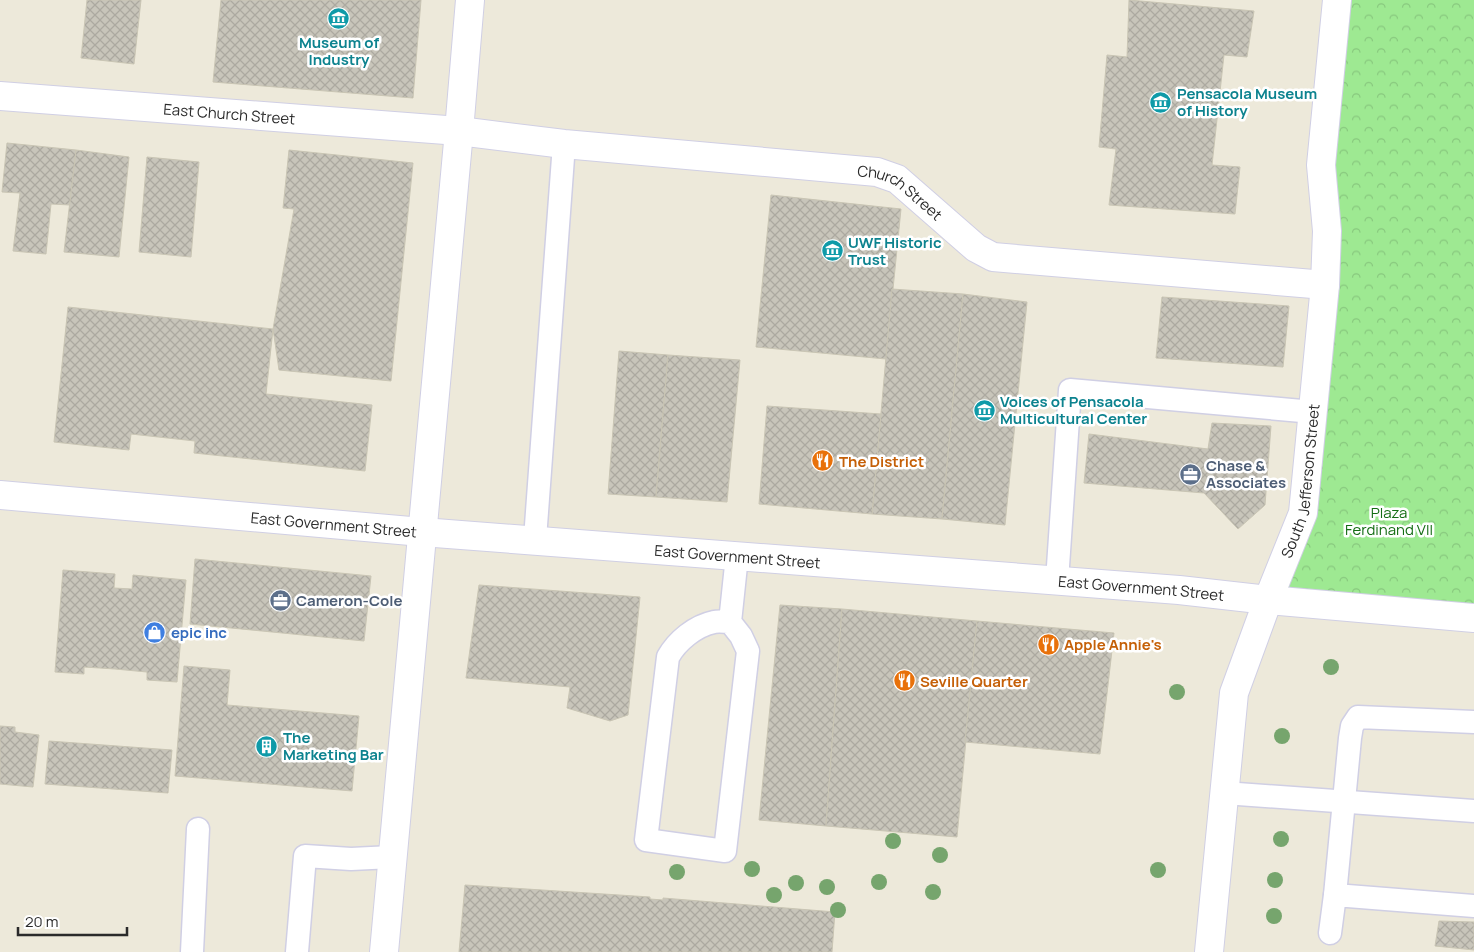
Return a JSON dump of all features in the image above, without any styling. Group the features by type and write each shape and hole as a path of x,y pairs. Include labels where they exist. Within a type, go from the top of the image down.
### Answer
{"street":[{"path":"384,952 470,0"},
{"name":"South Jefferson Street","path":"1209,952 1234,693 1268,600 1303,513 1325,284 1327,231 1321,166 1337,0"},
{"name":"East Church Street","path":"0,96 459,131"},
{"name":"Church Street","path":"459,131 564,144 877,172 897,180 976,248 993,257 1325,284"},
{"name":"East Government Street","path":"0,495 422,532 535,539 1179,590 1268,600 1474,618"}],"lane":[{"path":"535,539 564,144"},
{"path":"1056,581 1070,390 1313,412"},
{"path":"730,622 714,622 693,631 675,645 668,657 646,840 724,851 748,651 741,636 730,622 737,556"},
{"path":"1330,933 1352,726 1358,717 1474,722"},
{"path":"1224,793 1474,811"},
{"path":"192,952 198,829"},
{"path":"297,952 305,856 351,859 392,857"},
{"path":"1335,895 1474,906"}],"green space":[{"name":"Plaza Ferdinand VII","path":"1337,0 1474,0 1474,618 1268,600 1303,513"}],"building":[{"path":"87,0 141,0 134,64 81,58"},
{"path":"221,0 421,0 413,98 213,82"},
{"name":"Pensacola Museum of History","path":"1129,0 1254,11 1247,57 1224,55 1212,165 1240,167 1235,214 1109,205 1116,149 1099,147 1107,55 1127,57"},
{"path":"7,143 76,150 70,205 51,204 46,254 13,251 20,193 2,192"},
{"path":"76,150 129,157 119,257 64,252"},
{"path":"289,150 413,163 391,381 279,370 273,329 294,209 283,208"},
{"path":"147,157 199,162 191,257 139,252"},
{"path":"771,195 901,209 886,359 756,347"},
{"path":"892,289 963,294 942,519 872,514"},
{"name":"Voices of Pensacola Multicultural Center","path":"963,294 1027,302 1005,525 942,519"},
{"path":"1162,297 1289,306 1283,367 1156,358"},
{"path":"68,307 273,329 266,394 372,405 365,471 194,453 195,441 131,434 129,450 54,442"},
{"path":"619,351 668,355 656,497 608,494"},
{"path":"668,355 740,360 727,502 656,497"},
{"path":"767,406 881,414 872,514 759,504"},
{"path":"1212,423 1271,426 1265,505 1238,529 1204,493 1084,483 1089,434 1208,449"},
{"name":"Cameron-Cole","path":"195,559 371,576 364,641 190,624"},
{"path":"63,570 115,574 114,588 132,589 133,575 186,580 177,682 147,680 147,672 115,669 84,667 84,674 55,672"},
{"path":"479,585 640,597 628,715 610,721 567,708 570,687 466,678"},
{"path":"780,605 842,609 826,826 759,820"},
{"name":"Seville Quarter","path":"842,609 977,621 957,837 826,826"},
{"path":"977,621 1114,633 1100,754 965,742"},
{"name":"The Marketing Bar","path":"184,666 230,670 227,705 359,716 352,791 175,776"},
{"path":"0,726 15,727 15,732 39,735 33,787 0,784"},
{"path":"49,741 172,750 168,793 45,784"},
{"path":"465,885 835,912 832,952 459,952"},
{"path":"1439,921 1474,922 1474,950 1435,946"}],"place":[{"name":"Museum of Industry","path":"339,19"},
{"name":"Pensacola Museum of History","path":"1161,102"},
{"name":"UWF Historic Trust","path":"832,251"},
{"name":"Voices of Pensacola Multicultural Center","path":"984,410"},
{"name":"The District","path":"823,461"},
{"name":"Chase & Associates","path":"1190,474"},
{"name":"Cameron-Cole","path":"280,600"},
{"name":"epic inc","path":"155,632"},
{"name":"Apple Annie's","path":"1048,644"},
{"name":"Seville Quarter","path":"904,681"},
{"name":"The Marketing Bar","path":"267,746"}]}
